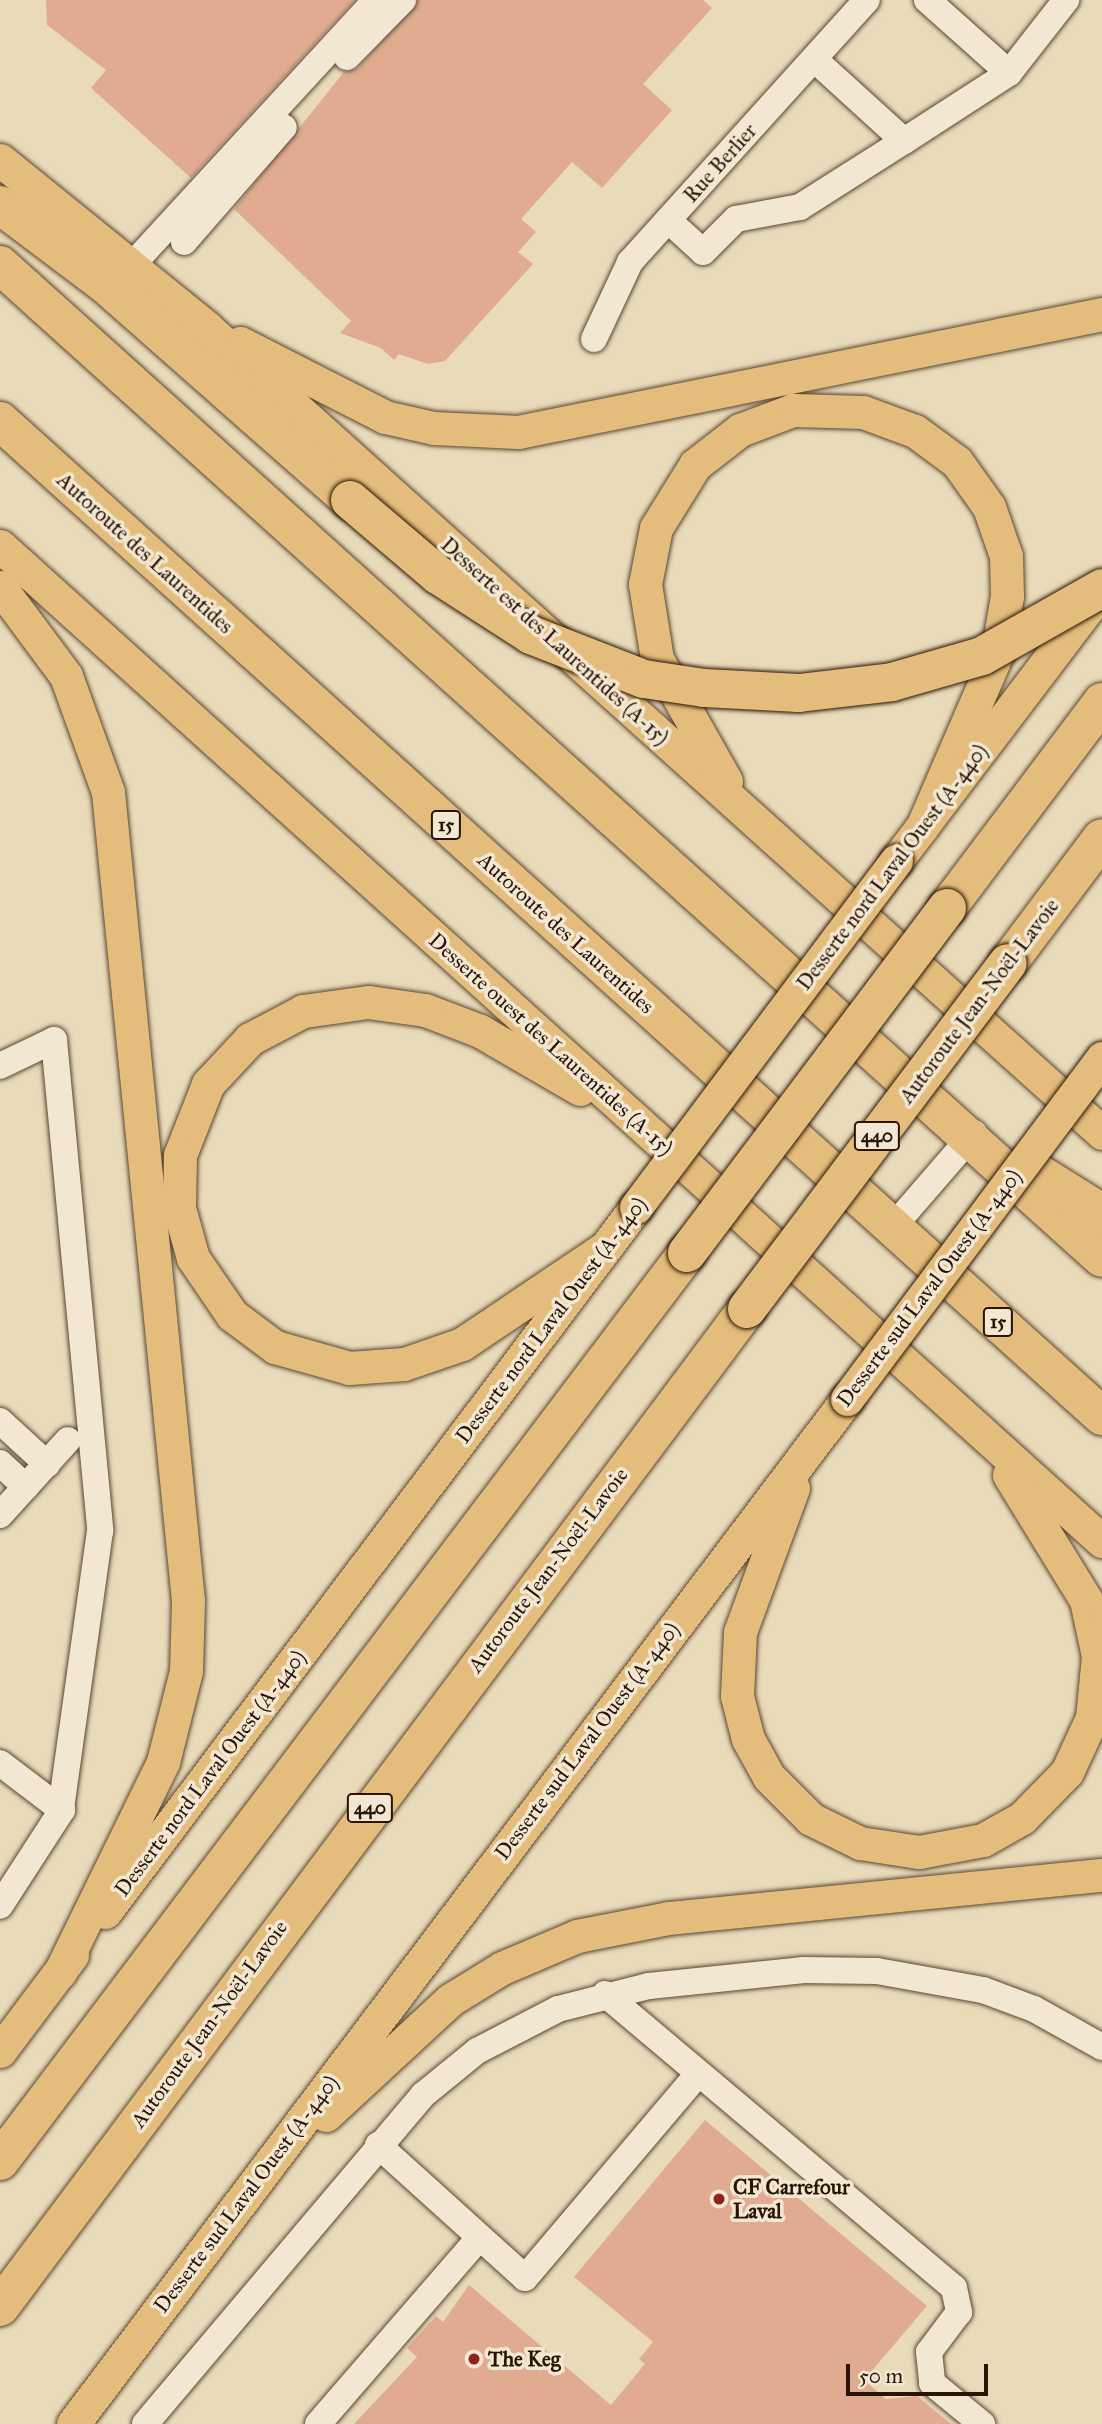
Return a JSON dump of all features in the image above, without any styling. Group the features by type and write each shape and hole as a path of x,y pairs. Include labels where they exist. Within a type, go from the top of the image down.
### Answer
{"highway":[{"path":"0,205 105,284 438,575 531,635 644,679 704,688 799,693 892,682 982,656 1102,589"},
{"path":"0,265 961,1128 1102,1258"},
{"name":"Autoroute des Laurentides","path":"0,421 1102,1416"},
{"path":"0,2161 1102,702"},
{"name":"Autoroute Jean-Noël-Lavoie","path":"0,2307 1102,838"},
{"path":"961,1128 1102,1213"}],"main road":[{"name":"Desserte est des Laurentides (A-15)","path":"0,160 133,264 206,327 1102,1133"},
{"path":"206,327 385,417 489,433 568,424 1102,314"},
{"path":"748,816 662,673 646,607 649,549 674,490 715,446 767,418 836,408 888,419 947,453 983,496 1003,544 1007,596 997,654 922,827"},
{"name":"Desserte ouest des Laurentides (A-15)","path":"0,546 1102,1541"},
{"path":"0,587 66,676 108,792 188,1612 182,1695 163,1762 60,1972"},
{"name":"Desserte nord Laval Ouest (A-440)","path":"0,2051 1102,589"},
{"path":"606,1248 443,1352 376,1368 312,1361 260,1338 208,1286 183,1225 180,1155 198,1103 233,1053 287,1017 351,1002 407,1006 463,1023 634,1120"},
{"name":"Desserte sud Laval Ouest (A-440)","path":"73,2424 1102,1058"},
{"path":"810,1448 740,1632 737,1696 748,1739 783,1794 828,1829 881,1848 940,1850 993,1835 1040,1804 1077,1754 1097,1696 1096,1636 1080,1583 978,1430"},
{"path":"251,2188 421,2023 475,1983 551,1945 647,1920 1102,1875"}],"street":[{"path":"133,264 376,0"},
{"path":"184,242 403,0"},
{"name":"Rue Berlier","path":"594,339 620,275 867,0"},
{"path":"927,0 1009,73"},
{"path":"668,220 703,252 736,219 800,207 1009,73 1066,0"},
{"path":"814,59 904,141"},
{"path":"0,1066 54,1040 100,1531 61,1810 0,1906"},
{"path":"893,1227 961,1128"},
{"path":"0,1421 47,1464"},
{"path":"2,1509 26,1487 68,1440"},
{"path":"0,1463 26,1487"},
{"path":"1,1765 61,1810"},
{"path":"151,2422 422,2095 477,2051 540,2017 605,1994 804,1970 877,1971 991,1993 1102,2047"},
{"path":"605,1994 697,2075 954,2288 959,2312 929,2351 932,2383 982,2424"},
{"path":"378,2145 525,2278 697,2075"},
{"path":"318,2424 479,2238"}],"building":[{"path":"46,0 355,0 191,178 91,88 106,70 47,25"},
{"path":"418,0 703,0 712,8 643,84 672,110 602,188 572,162 521,219 536,232 518,252 533,264 445,361 428,364 399,354 394,360 381,348 340,333 351,321 234,209 344,72 358,68"},
{"name":"CF Carrefour Laval","path":"705,2120 927,2306 864,2380 886,2399 917,2396 951,2424 354,2424 417,2357 407,2348 436,2316 443,2322 469,2285 611,2405 645,2364 639,2359 653,2342 574,2277"}],"place":[{"name":"CF Carrefour Laval","path":"719,2199"},
{"name":"The Keg","path":"474,2359"}]}
